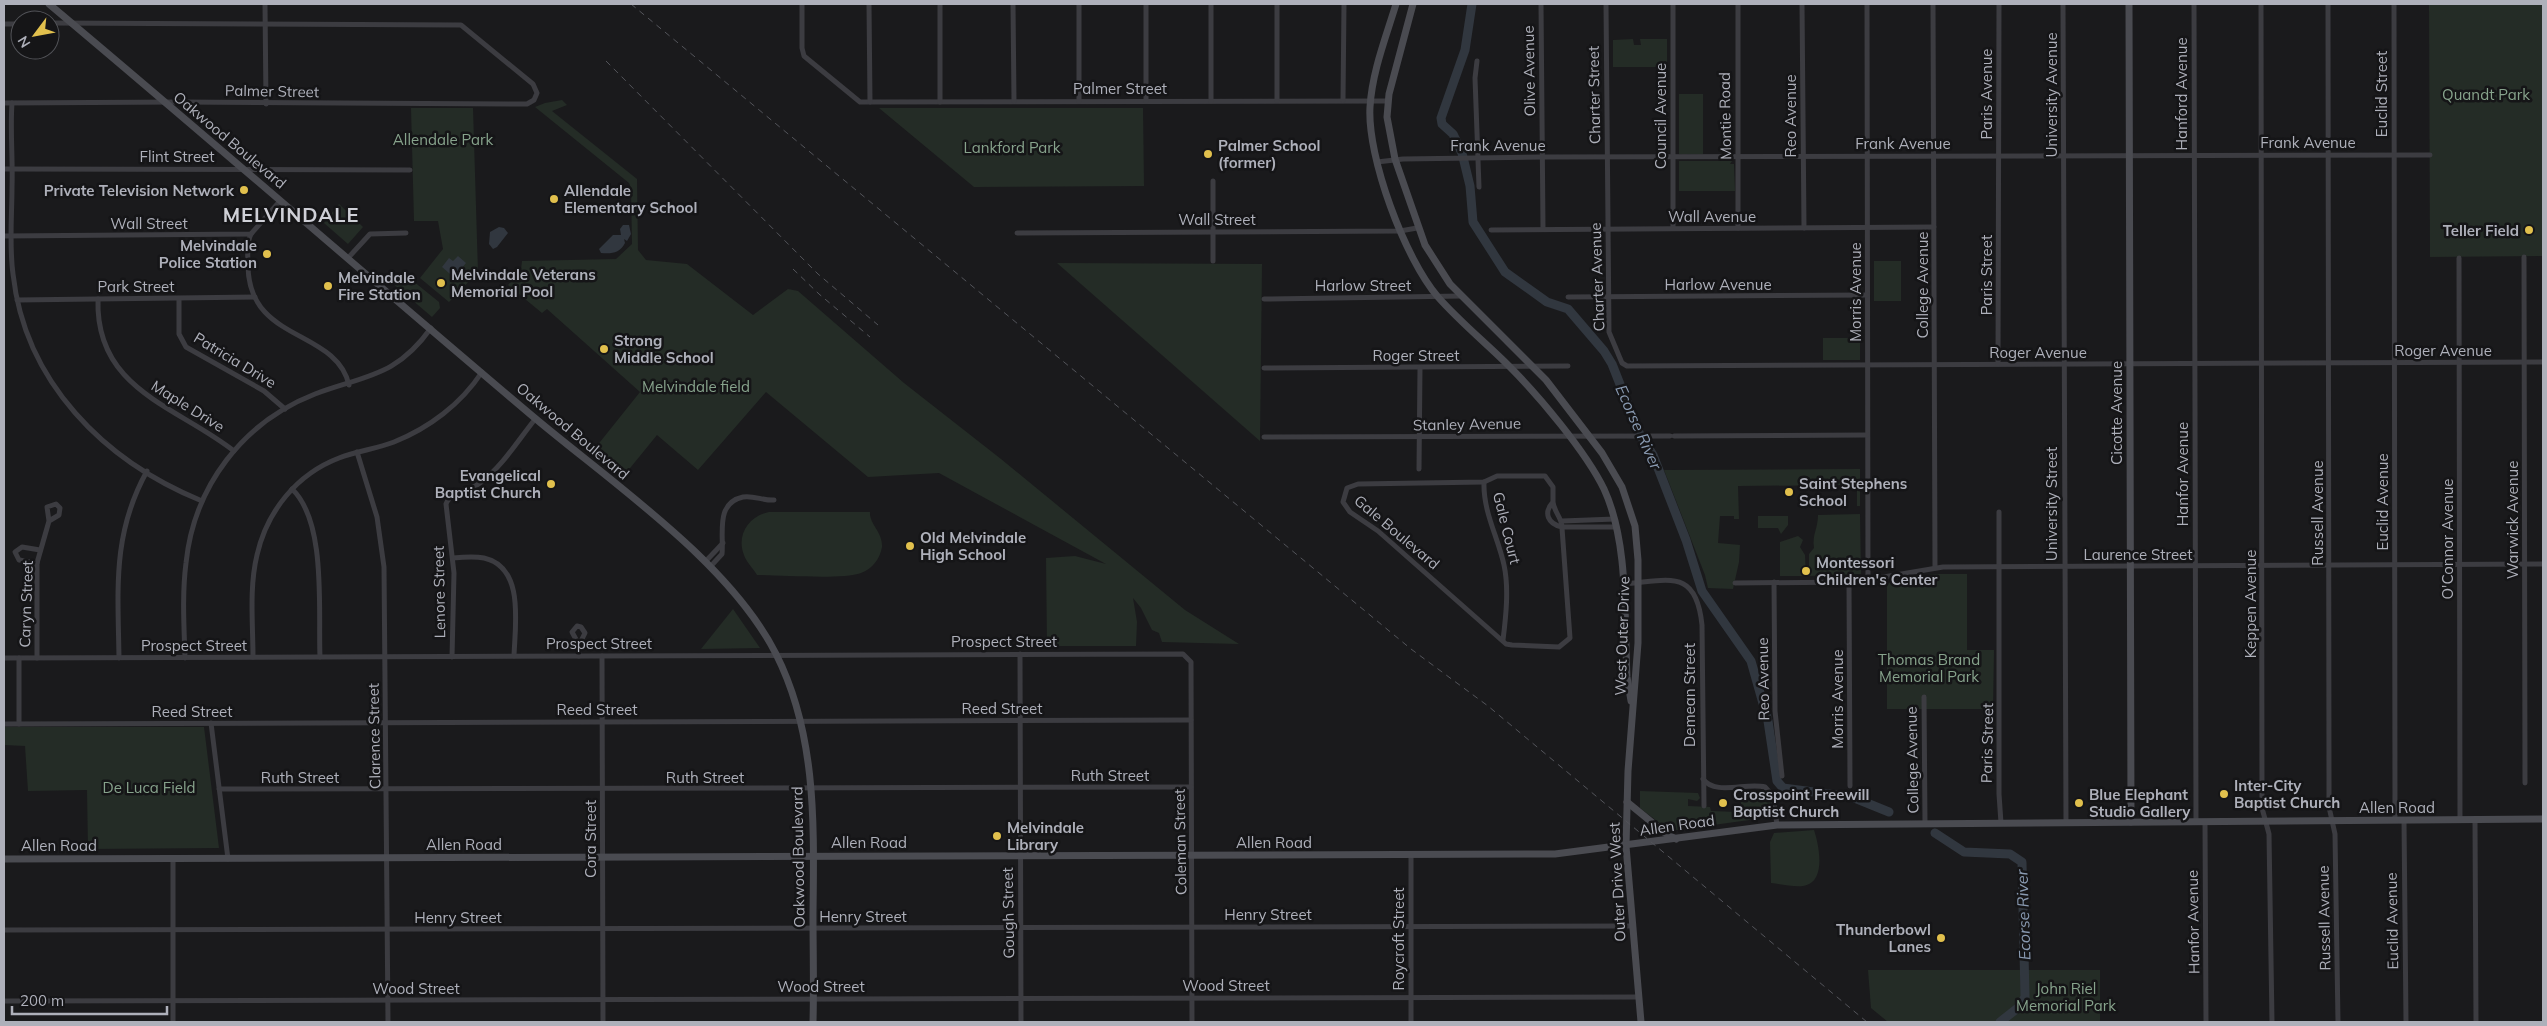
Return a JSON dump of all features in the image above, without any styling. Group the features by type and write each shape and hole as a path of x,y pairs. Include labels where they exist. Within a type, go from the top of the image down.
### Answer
{"main road":[{"name":"Oakwood Boulevard","path":"49,4 660,521 708,564 751,616 777,655 801,721 812,789 813,1022"},
{"name":"West Outer Drive","path":"1396,4 1370,100 1370,132 1377,162 1410,255 1438,297 1511,367 1567,435 1599,481 1617,527 1623,584 1627,677 1632,711"},
{"name":"West Outer Drive","path":"1413,4 1388,101 1388,131 1395,159 1418,228 1435,264 1462,296 1533,367 1589,435 1612,468 1630,508 1637,543 1638,583 1638,643 1632,711"},
{"name":"Cicotte Avenue","path":"2129,4 2131,822"},
{"name":"Outer Drive West","path":"1632,711 1626,846 1641,1022"},
{"path":"1627,802 1665,833 1676,839"},
{"name":"Allen Road","path":"4,860 1555,854 1777,826 2543,820"}],"street":[{"path":"265,4 266,104"},
{"path":"802,4 804,54 860,102 870,102 868,4"},
{"path":"940,4 940,102"},
{"path":"1014,4 1014,101"},
{"path":"1079,4 1079,101"},
{"path":"1146,4 1146,101"},
{"path":"1211,4 1211,101"},
{"path":"1277,4 1277,100"},
{"path":"1343,100 1344,4"},
{"name":"Olive Avenue","path":"1541,4 1543,229"},
{"name":"Charter Street","path":"1606,4 1608,186"},
{"name":"Council Avenue","path":"1673,4 1673,228"},
{"name":"Montie Road","path":"1738,4 1738,228"},
{"name":"Reo Avenue","path":"1802,4 1804,228"},
{"name":"Morris Avenue","path":"1867,4 1868,580"},
{"name":"College Avenue","path":"1933,4 1935,567"},
{"name":"Paris Avenue","path":"1998,185 1999,4"},
{"name":"University Avenue","path":"2063,4 2064,185"},
{"name":"Hanford Avenue","path":"2194,4 2194,185"},
{"name":"Keppen Avenue","path":"2261,4 2262,808 2269,834 2272,1022"},
{"name":"Russell Avenue","path":"2328,4 2329,784 2335,834 2338,1022"},
{"name":"Euclid Street","path":"2393,184 2394,4"},
{"path":"60,23 264,24"},
{"name":"Palmer Street","path":"4,103 527,104 536,96 534,84 461,25 264,24"},
{"path":"1477,61 1475,78 1479,187"},
{"name":"Palmer Street","path":"870,102 1388,101"},
{"path":"12,103 13,274 17,300 33,350 61,398 101,440 147,471 202,501"},
{"name":"Frank Avenue","path":"1377,162 1395,159 1543,157 2430,155"},
{"name":"Flint Street","path":"4,169 224,168 243,170 410,170"},
{"path":"1213,181 1213,261"},
{"name":"Euclid Avenue","path":"2393,184 2395,820"},
{"name":"Paris Street","path":"1998,185 1998,364"},
{"name":"University Street","path":"2064,185 2063,364 2066,823"},
{"name":"Hanfor Avenue","path":"2194,185 2196,822"},
{"name":"Charter Avenue","path":"1608,186 1610,334 1624,365"},
{"path":"280,201 251,234 248,241 248,270 255,297 263,311 274,322 335,358 344,370 349,385"},
{"name":"Wall Avenue","path":"1491,230 1934,227"},
{"name":"Wall Street","path":"1017,232 1400,230 1418,228"},
{"path":"348,258 370,234 406,233"},
{"name":"Wall Street","path":"4,236 251,234"},
{"name":"Warwick Avenue","path":"2524,257 2525,783"},
{"name":"O'Connor Avenue","path":"2459,258 2460,820"},
{"name":"Harlow Avenue","path":"1568,297 1868,295"},
{"name":"Harlow Street","path":"1264,299 1462,296"},
{"name":"Park Street","path":"17,300 255,297"},
{"name":"Patricia Drive","path":"179,298 179,334 186,347 264,391 285,409"},
{"name":"Maple Drive","path":"98,299 98,319 103,340 113,358 128,378 156,403 212,435 234,451"},
{"path":"185,658 186,562 192,531 202,501 216,474 234,451 256,428 285,409 315,394 374,376 396,364 415,348 431,328"},
{"name":"Roger Avenue","path":"1624,365 2543,362"},
{"name":"Roger Street","path":"1264,368 1568,366"},
{"path":"1419,469 1420,368"},
{"path":"253,657 253,584 257,555 270,517 292,489 321,467 356,452 394,442 427,425 458,401 482,372"},
{"name":"Lenore Street","path":"452,657 453,558 445,509 447,500 453,495 471,488 487,477 536,418"},
{"name":"Stanley Avenue","path":"1264,437 1867,435"},
{"name":"Clarence Street","path":"356,452 372,495 382,539 384,567 388,789 388,1022"},
{"path":"118,658 118,574 120,547 128,511 147,471"},
{"name":"Gale Boulevard","path":"1496,476 1544,476 1552,487 1553,502 1562,524 1570,634 1568,641 1559,647 1506,644 1378,530 1350,512 1343,502 1345,490 1353,485 1484,482 1496,476"},
{"name":"Gale Court","path":"1484,482 1487,512 1504,566 1506,616 1503,640"},
{"path":"292,489 306,508 317,551 320,657"},
{"path":"708,564 723,543 724,512 733,501 743,497 774,500"},
{"name":"Gale Boulevard","path":"1553,502 1548,509 1547,515 1551,522 1562,524"},
{"name":"Paris Street","path":"1999,512 1999,794 2001,823"},
{"path":"1562,524 1615,519"},
{"name":"Caryn Street","path":"37,658 38,563 49,521"},
{"path":"1562,524 1617,527"},
{"path":"38,563 19,560 16,552 22,547 40,550"},
{"path":"453,558 487,558 499,565 509,575 513,584 514,656"},
{"name":"Laurence Street","path":"1735,583 1849,583 1935,567 2543,564"},
{"name":"Demean Street","path":"1638,583 1679,581 1690,587 1698,600 1702,624 1702,777 1704,806"},
{"name":"Reo Avenue","path":"1774,582 1775,711 1782,776"},
{"path":"1623,584 1638,583"},
{"name":"Morris Avenue","path":"1849,583 1850,786"},
{"path":"579,645 579,656"},
{"name":"Gough Street","path":"1020,654 1021,1022"},
{"name":"Prospect Street","path":"4,658 1183,654 1190,662"},
{"name":"Cora Street","path":"602,656 602,1022"},
{"path":"19,658 19,724"},
{"name":"Coleman Street","path":"1190,662 1193,927 1192,1022"},
{"name":"College Avenue","path":"1924,697 1926,824"},
{"name":"Reed Street","path":"4,724 1191,720"},
{"path":"211,723 228,858"},
{"path":"1702,777 1712,786 1758,786 1767,789 1773,796 1776,805 1777,826"},
{"name":"Ruth Street","path":"219,789 1191,787"},
{"name":"Euclid Avenue","path":"2404,820 2406,1022"},
{"path":"2475,820 2476,1022"},
{"name":"Hanfor Avenue","path":"2205,822 2206,1022"},
{"name":"Roycroft Street","path":"1411,855 1411,1022"},
{"path":"173,859 173,1022"},
{"name":"Henry Street","path":"4,930 1633,926"},
{"name":"Wood Street","path":"4,1001 1638,997"}],"green space":[{"name":"Quandt Park","path":"2429,4 2543,4 2543,256 2430,257"},
{"path":"1633,39 1634,45 1641,45 1640,39 1667,39 1667,67 1613,67 1613,40"},
{"path":"1679,94 1703,94 1703,154 1679,154"},
{"name":"Melvindale field","path":"562,100 567,105 552,111 637,179 638,250 646,260 687,264 753,315 788,289 798,291 904,383 1001,459 1185,610 1239,644 1162,642 1159,633 1152,630 1141,608 1133,598 1137,622 1136,646 1047,646 1046,558 1075,556 1106,564 939,473 868,477 766,392 698,470 657,435 622,478 592,452 640,392 547,309 542,313 508,285 521,270 522,261 616,259 632,244 631,188 629,183 535,107"},
{"name":"Allendale Park","path":"411,108 473,108 478,272 449,302 420,278 443,249 438,221 414,221"},
{"name":"Lankford Park","path":"879,108 1143,108 1144,186 974,187"},
{"path":"1679,161 1732,161 1730,164 1734,164 1735,191 1679,191"},
{"path":"339,204 363,227 348,244 324,223"},
{"path":"1874,261 1901,261 1901,301 1874,301"},
{"path":"1057,263 1262,264 1260,441"},
{"path":"395,278 413,281 439,302 440,308 432,317 390,281"},
{"path":"1823,338 1860,338 1860,360 1823,360"},
{"path":"1860,469 1860,506 1857,506 1857,488 1849,488 1846,485 1738,486 1739,519 1734,519 1734,516 1720,516 1718,543 1740,545 1739,562 1733,589 1708,588 1705,575 1664,470"},
{"path":"769,512 870,512 882,542 879,556 869,569 852,575 826,577 757,575 745,558 742,548 743,534 750,522"},
{"path":"1860,514 1861,574 1809,576 1809,554 1814,548 1818,515"},
{"path":"1758,516 1788,516 1788,525 1781,534 1778,528 1758,528"},
{"path":"1798,536 1803,540 1800,547 1805,555 1806,576 1780,576 1780,542"},
{"name":"Thomas Brand Memorial Park","path":"1934,574 1967,574 1967,650 1994,650 1993,709 1887,709 1887,583"},
{"path":"733,609 760,648 701,649"},
{"name":"De Luca Field","path":"4,727 204,727 219,848 88,849 87,790 28,791 25,746 4,745"},
{"path":"1640,791 1698,793 1700,798 1697,801 1688,799 1688,806 1710,807 1711,811 1738,812 1741,804 1740,798 1763,798 1764,792 1770,797 1772,815 1771,817 1670,831 1640,808"},
{"path":"1814,830 1819,854 1816,878 1811,883 1803,886 1771,883 1770,842 1774,833"},
{"name":"John Riel Memorial Park","path":"1868,970 2100,970 2100,1022 1888,1022 1871,1008"}],"shaded area":[{"path":"623,225 629,225 631,234 627,241 624,239 625,243 621,249 615,252 601,253 599,249 613,235 621,235 620,229"},
{"path":"499,227 504,228 508,233 497,247 493,249 489,244 490,232"},
{"path":"458,256 466,263 461,269 464,272 457,280 442,267 449,258 453,261"}],"waterway":[{"name":"Ecorse River","path":"1472,4 1465,50 1441,118 1442,124 1453,134 1462,153 1470,186 1473,222 1505,272 1547,302 1568,309 1604,351 1612,364 1640,435 1653,455 1686,540 1702,591 1751,661 1768,721 1777,781 1783,788 1852,797 1889,812"},
{"name":"Ecorse River","path":"1935,833 1964,852 2010,854 2022,862 2025,997 2019,1007 2000,1022"}],"railway":[{"path":"631,4 1411,649 1488,706 1867,1022"},
{"path":"606,61 818,274 878,325"},
{"path":"793,269 819,294 870,337"}],"place":[{"name":"Palmer School (former)","path":"1208,154"},
{"name":"Private Television Network","path":"244,190"},
{"name":"Allendale Elementary School","path":"554,199"},
{"name":"Teller Field","path":"2529,230"},
{"name":"Melvindale Police Station","path":"267,254"},
{"name":"Melvindale Veterans Memorial Pool","path":"441,283"},
{"name":"Melvindale Fire Station","path":"328,286"},
{"name":"Strong Middle School","path":"604,349"},
{"name":"Evangelical Baptist Church","path":"551,484"},
{"name":"Saint Stephens School","path":"1789,492"},
{"name":"Old Melvindale High School","path":"910,546"},
{"name":"Montessori Children's Center","path":"1806,571"},
{"name":"Inter-City Baptist Church","path":"2224,794"},
{"name":"Crosspoint Freewill Baptist Church","path":"1723,803"},
{"name":"Blue Elephant Studio Gallery","path":"2079,803"},
{"name":"Melvindale Library","path":"997,836"},
{"name":"Thunderbowl Lanes","path":"1941,938"}],"district":[{"name":"MELVINDALE","path":"291,214"}]}
